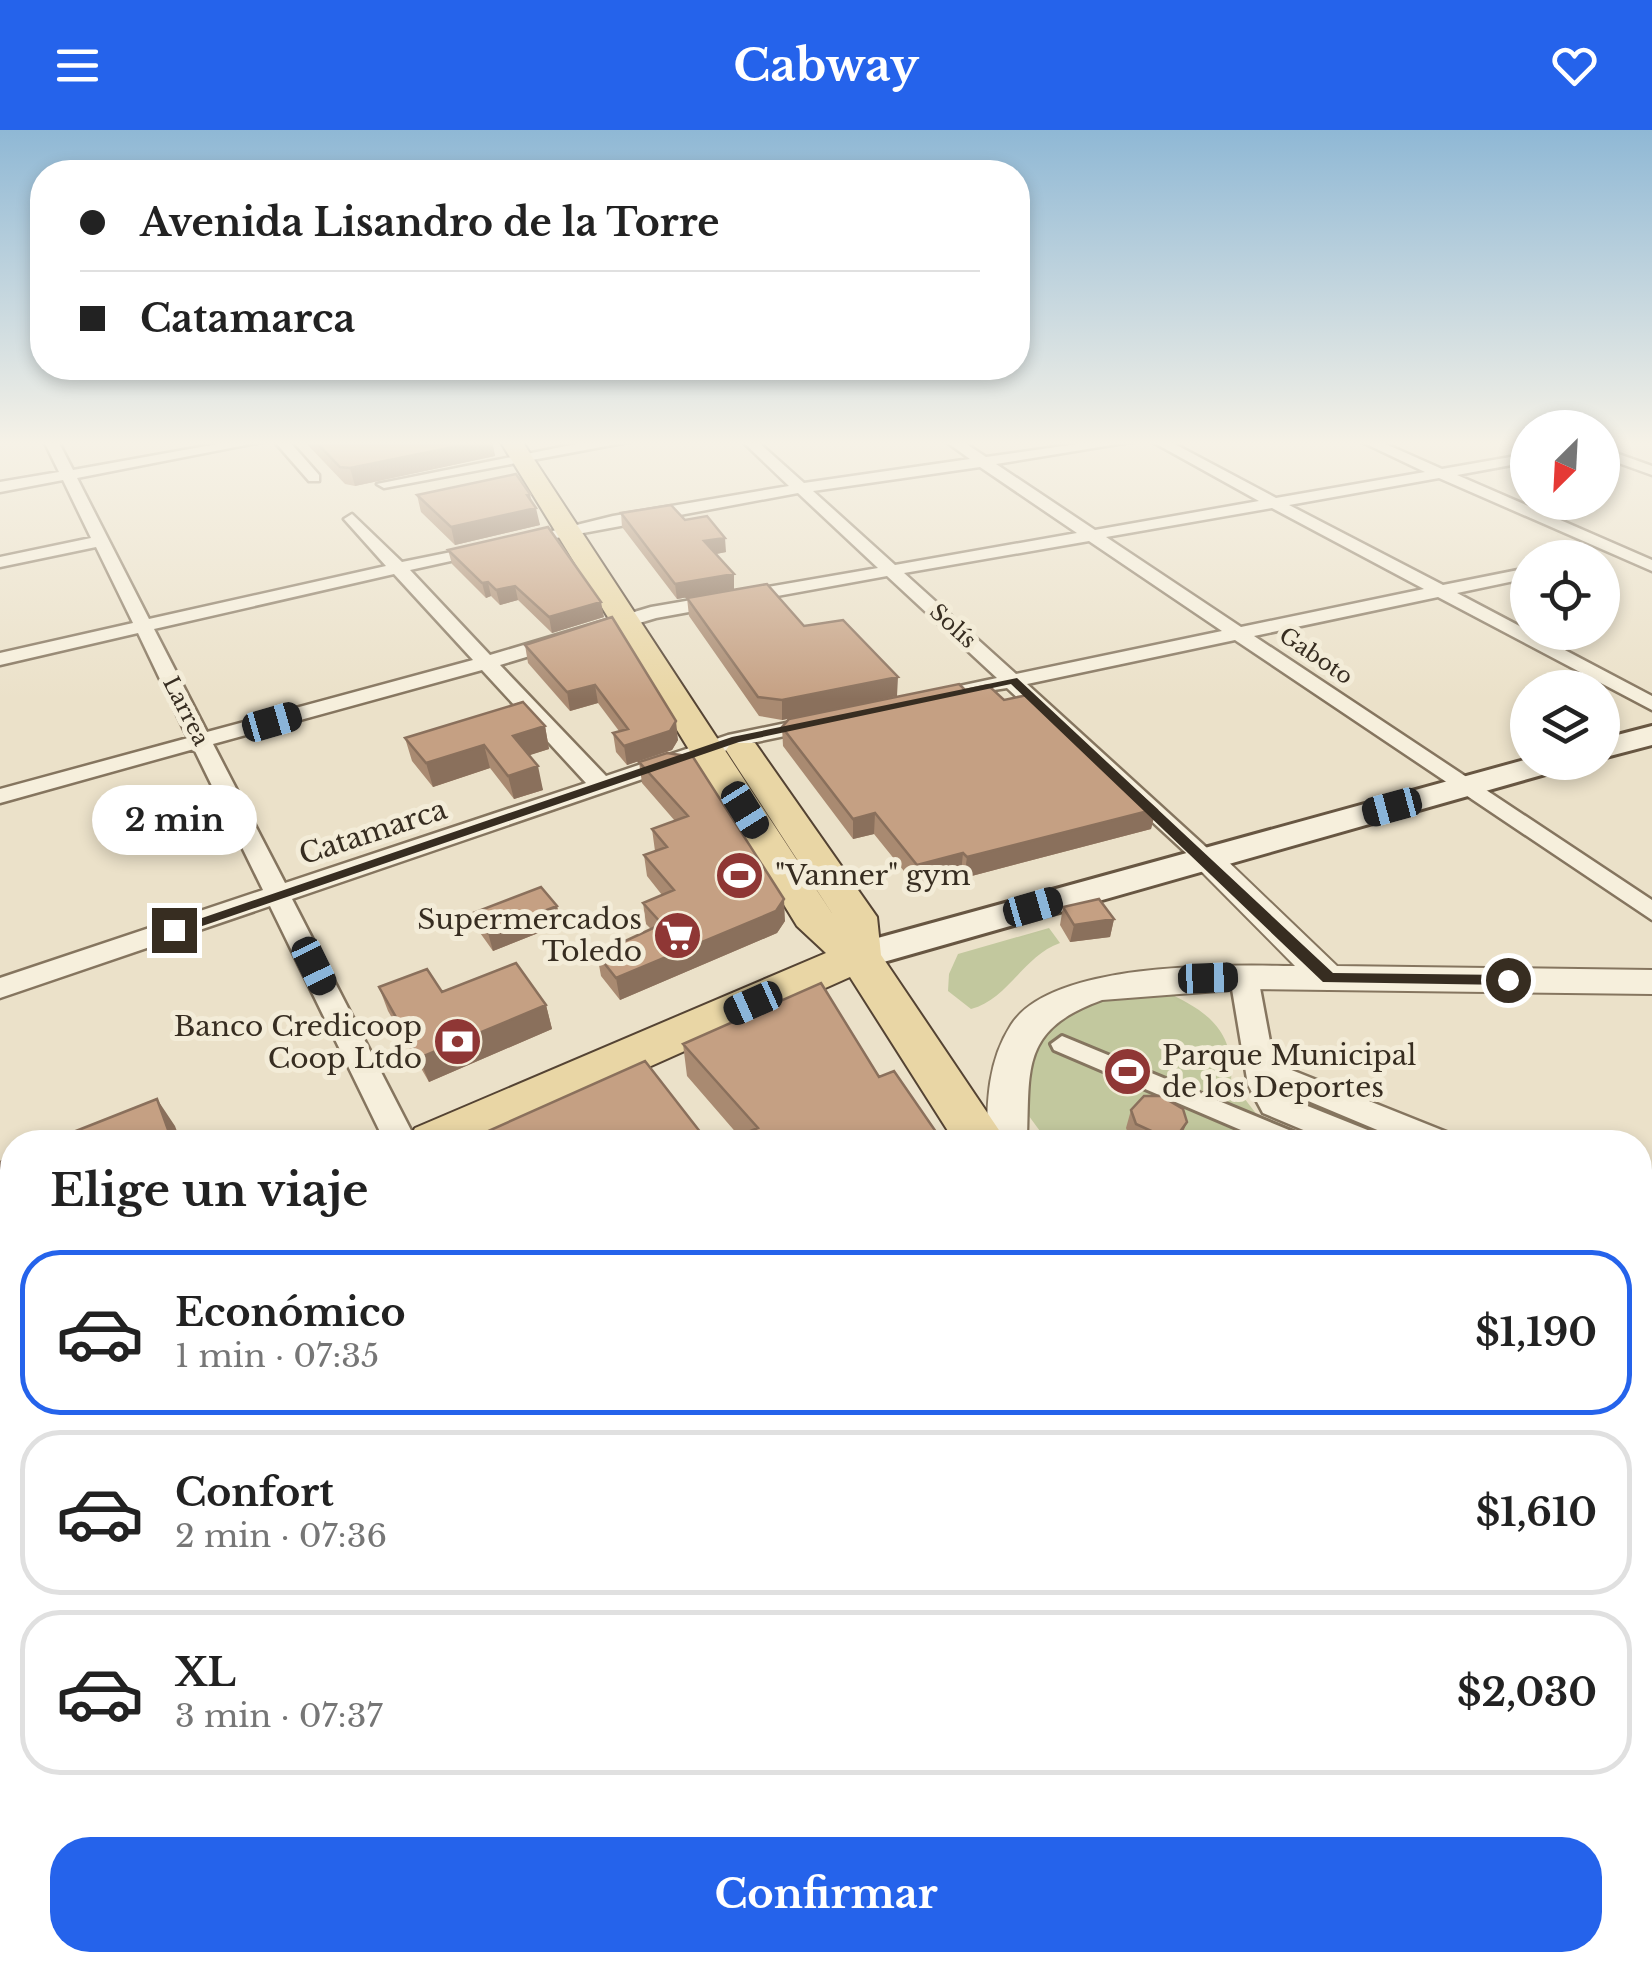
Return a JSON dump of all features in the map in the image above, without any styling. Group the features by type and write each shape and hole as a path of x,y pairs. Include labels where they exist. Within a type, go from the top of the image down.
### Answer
{"main road":[{"path":"578,527 722,746 818,926 859,956 974,1130"},
{"path":"1620,743 1652,735"},
{"path":"460,1130 859,956 1510,774"}],"street":[{"name":"Larrea","path":"94,527 396,1130"},
{"path":"359,527 603,788"},
{"path":"0,659 578,527"},
{"name":"Solís","path":"844,527 1206,858 1329,978"},
{"name":"Gaboto","path":"1081,527 1652,912"},
{"path":"0,796 638,619 890,569 1133,527"},
{"path":"1319,527 1652,704"},
{"path":"1563,527 1652,566"},
{"path":"0,562 102,542"},
{"path":"1622,553 1652,547"},
{"path":"921,700 1510,577"},
{"name":"Catamarca","path":"0,988 722,746 847,716"},
{"path":"1244,977 1260,1069 1274,1104 1336,1130"},
{"path":"1007,1130 1009,1069 1027,1029 1068,999 1135,982 1244,977 1652,982"},
{"path":"1062,1044 1264,1130"},
{"path":"1260,1069 1409,1130"}],"green space":[{"path":"1049,928 1060,943 1047,949 984,1004 971,1009 948,991 949,974 958,954"},
{"name":"Parque Municipal de los Deportes","path":"1161,990 1204,1013 1228,1048 1231,1081 1269,1130 1039,1130 1023,1108 1022,1062 1041,1025 1084,1000"}],"building":[{"path":"548,527 601,602 549,617 515,586 496,590 488,582 482,583 448,550"},
{"path":"632,527 716,527 725,538 704,541 734,574 675,584"},
{"path":"767,584 804,626 843,620 898,677 782,700 758,697 687,598"},
{"path":"612,617 676,721 670,731 624,746 613,733 628,729 595,685 567,692 525,645"},
{"path":"959,684 965,690 988,685 1004,700 1027,695 1156,809 967,857 963,853 917,865 875,813 853,819 782,727 789,719"},
{"path":"523,702 545,726 513,736 538,766 508,776 484,745 426,763 405,738"},
{"path":"667,753 693,757 784,899 776,911 616,978 597,954 662,924 643,903 674,890 644,855 667,847 652,829 688,816 639,762"},
{"path":"541,887 557,906 488,933 473,913"},
{"path":"1099,899 1114,919 1074,925 1063,907"},
{"path":"516,963 546,1005 419,1058 379,987 427,969 442,992"},
{"path":"821,983 879,1077 894,1071 935,1130 753,1130 758,1128 683,1044"},
{"path":"645,1061 699,1130 491,1130"},
{"path":"1144,1096 1161,1096 1183,1109 1187,1122 1181,1130 1149,1130 1136,1124 1131,1110"},
{"path":"157,1099 168,1130 78,1130"}],"place":[{"name":"\"Vanner\" gym","path":"740,875"},
{"name":"Supermercados Toledo","path":"677,935"},
{"name":"Banco Credicoop Coop Ltdo","path":"457,1042"},
{"name":"Parque Municipal de los Deportes","path":"1127,1071"}],"route":[{"path":"174,930 736,740 1014,680 1329,978 1508,980"}]}
